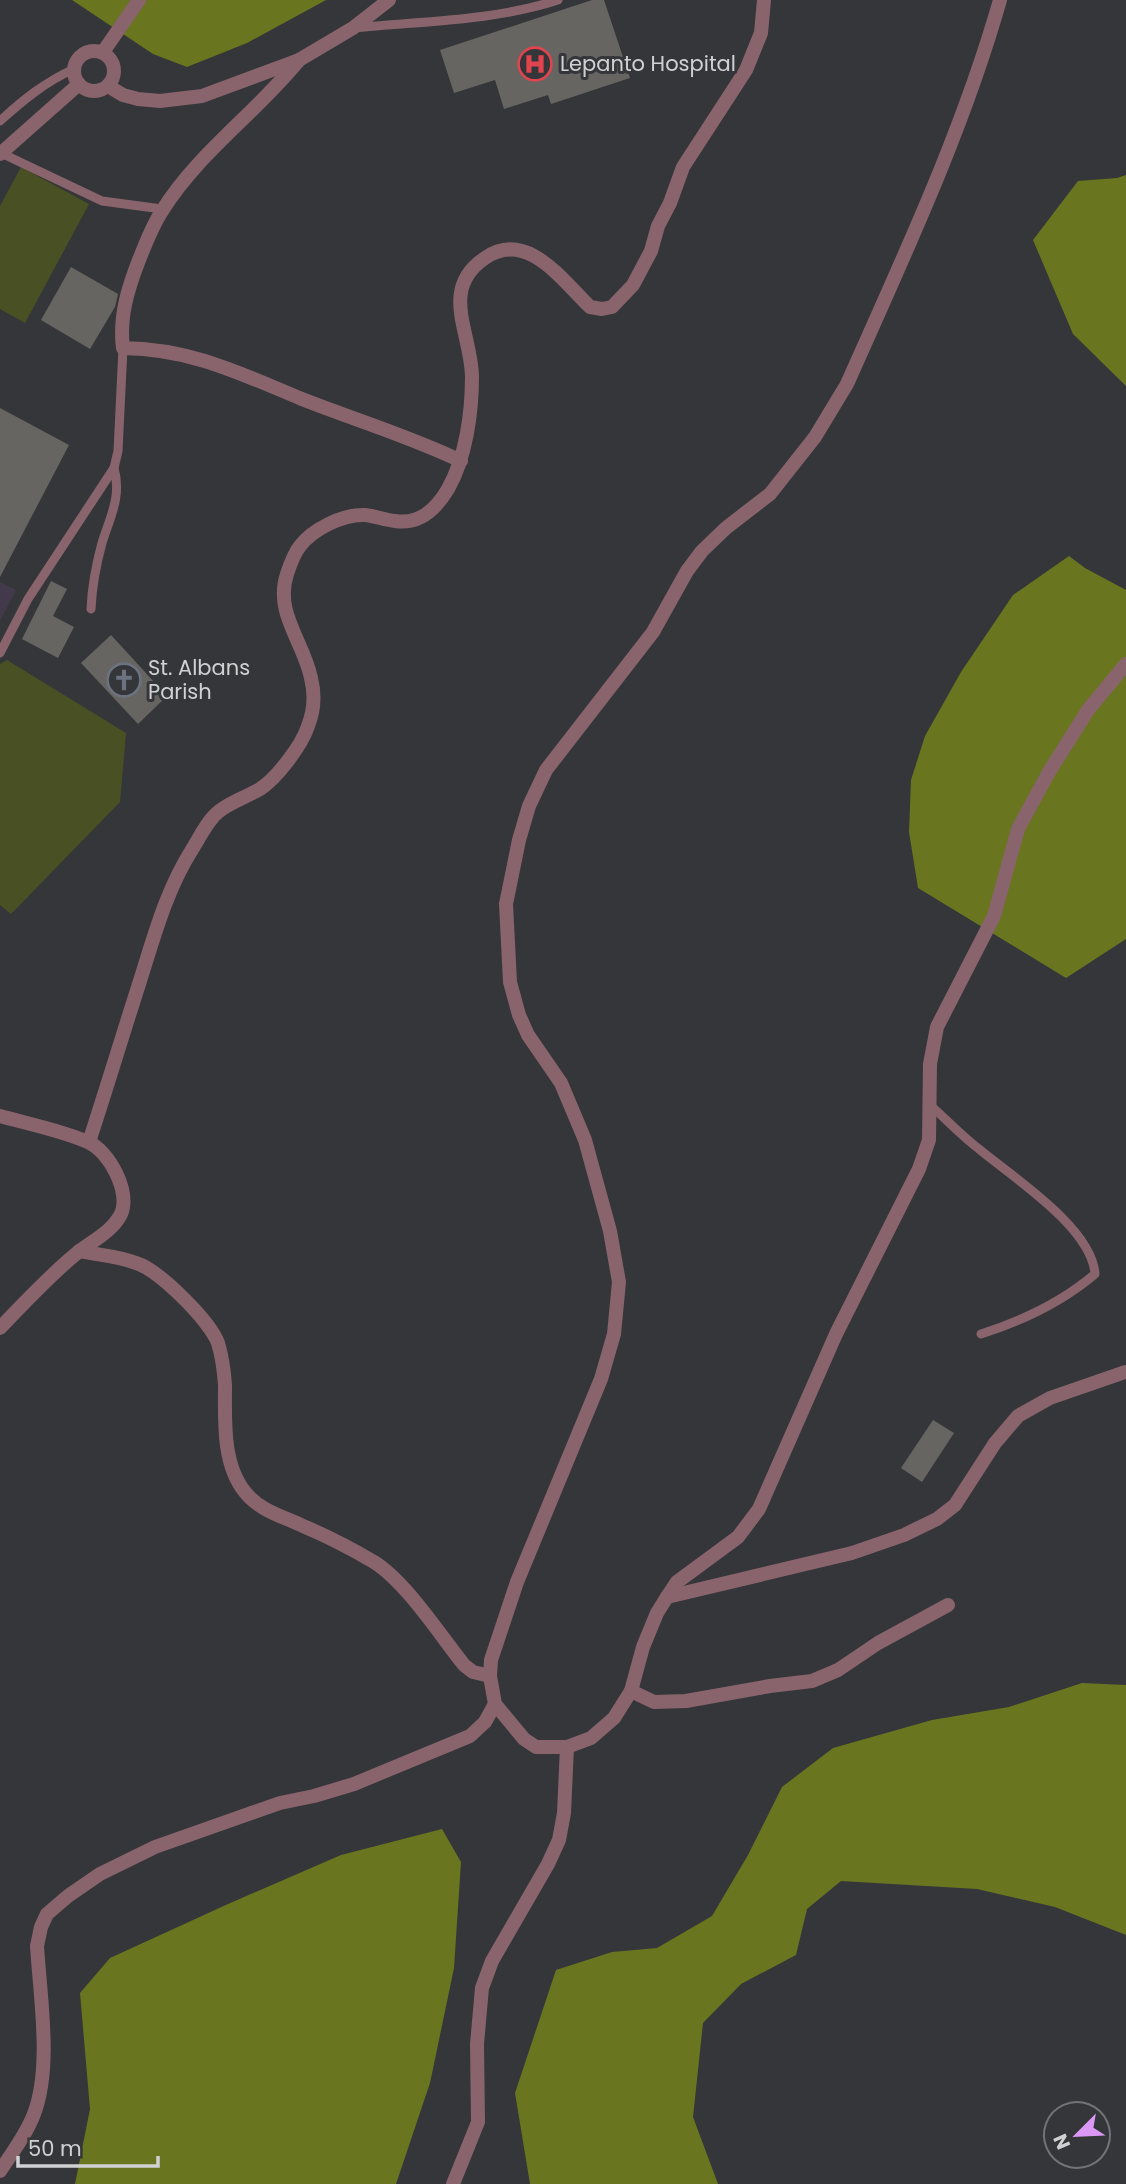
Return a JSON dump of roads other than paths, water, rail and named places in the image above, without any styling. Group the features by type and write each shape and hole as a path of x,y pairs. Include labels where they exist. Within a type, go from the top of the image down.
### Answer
{"street":[{"path":"103,52 139,0"},
{"path":"108,86 123,95 138,99 160,101 202,96 299,60 353,28 389,0"},
{"path":"89,1142 168,892 214,815 262,788 283,766 308,727 314,696 311,675 292,632 284,605 283,587 299,547 313,534 349,516 366,515 408,523 419,519 434,509 448,490 461,461 471,401 472,373 460,297 469,271 487,256 509,248 518,248 535,255 590,307 612,307 633,285 651,251 658,226 683,167 746,70 761,33 764,0"},
{"path":"1000,0 990,34 925,208 848,384 836,405 796,464 770,494 726,528 702,551 687,571 653,632 546,770 525,817 506,904 510,982 528,1035 561,1083 585,1140 610,1231 619,1282 614,1334 601,1379 517,1582 491,1660 489,1676 495,1704 524,1739 536,1747 567,1747 592,1738 614,1718 631,1691 643,1647 657,1613 677,1582 738,1537 759,1509 836,1334 919,1170 929,1139 930,1064 937,1027 994,916 1018,829 1049,772 1088,710 1126,664"},
{"path":"88,51 103,52 114,64 113,80 108,86 93,91 79,84 74,69 76,61 88,51"},
{"path":"299,60 255,110 212,148 162,209 129,284 121,330 123,348 146,348 181,354 240,371 302,399 426,444 461,461"},
{"path":"0,154 79,84"},
{"path":"0,1116 89,1142 111,1162 124,1197 122,1212 113,1226 41,1284 0,1328"},
{"path":"79,1251 136,1263 161,1276 210,1329 217,1342 225,1382 224,1432 232,1465 243,1490 250,1498 258,1506 376,1563 398,1582 464,1665 473,1672 489,1676"},
{"path":"667,1597 852,1553 904,1535 937,1519 955,1505 995,1443 1018,1416 1050,1398 1125,1372"},
{"path":"631,1691 654,1702 686,1702 812,1681 838,1670 878,1643 948,1605"},
{"path":"0,2171 34,2114 44,2068 37,1946 47,1914 100,1874 155,1847 280,1802 314,1796 354,1784 470,1736 485,1722 495,1704"},
{"path":"453,2184 478,2122 478,2043 482,1988 492,1961 559,1840 564,1813 567,1747"}],"lane":[{"path":"353,28 471,17 536,7 558,0"},
{"path":"0,121 29,95 74,69"},
{"path":"0,154 102,201 162,209"},
{"path":"0,653 28,599 114,468 118,451 123,348"},
{"path":"91,609 92,586 102,542 118,493 114,468"},
{"path":"930,1105 976,1147 1061,1216 1087,1248 1094,1262 1095,1274 1077,1289 1015,1323 981,1334"}],"place":[{"name":"Lepanto Hospital","path":"535,64"},
{"name":"St. Albans Parish","path":"124,680"}]}
